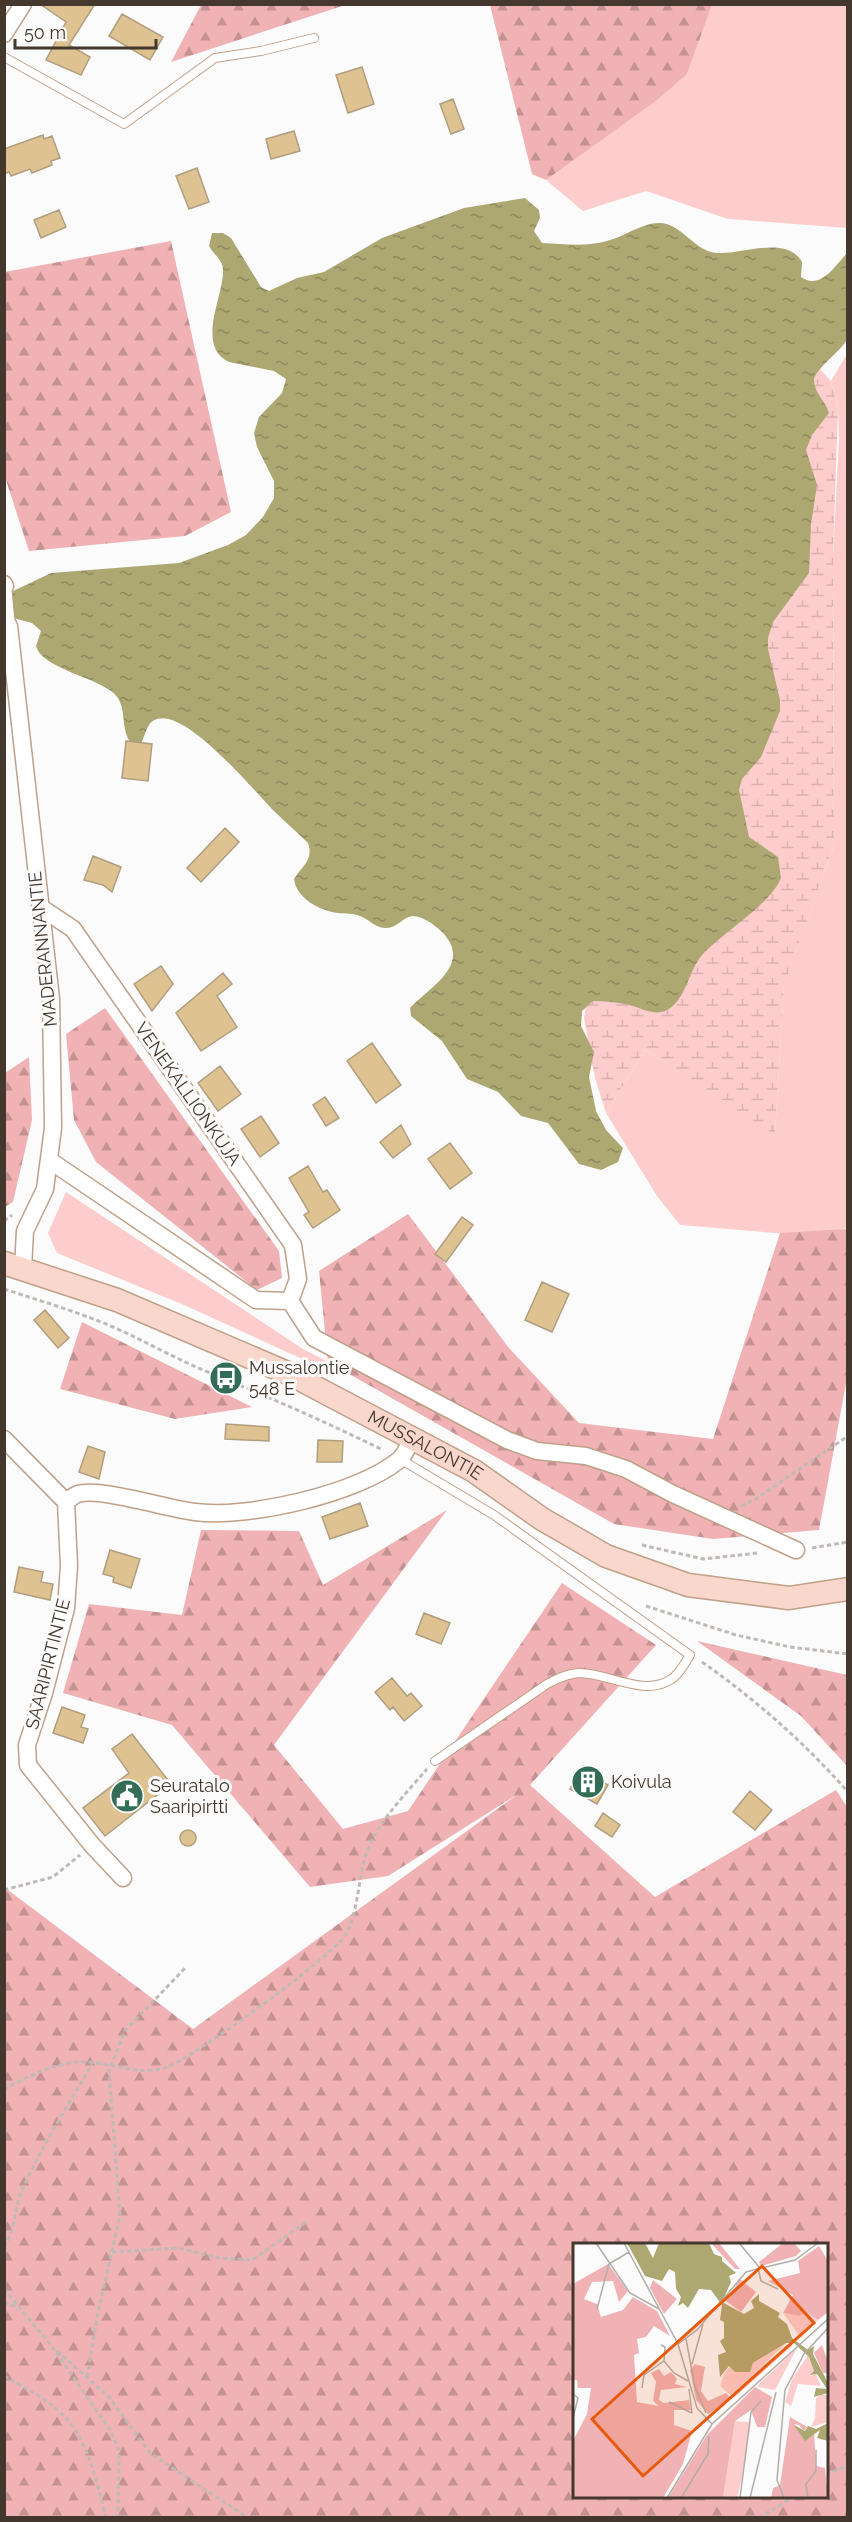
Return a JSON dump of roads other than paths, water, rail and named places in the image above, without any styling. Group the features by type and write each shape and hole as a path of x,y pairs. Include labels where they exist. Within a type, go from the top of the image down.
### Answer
{"main road":[{"name":"MUSSALONTIE","path":"14,1265 117,1300 214,1339 292,1375 474,1471 542,1519 606,1556 688,1585 789,1598 848,1589"}],"street":[{"path":"5,33 23,4"},
{"path":"5,585 9,626"},
{"name":"MADERANNANTIE","path":"9,626 51,999 53,1128 45,1189 25,1231 14,1265"},
{"name":"VENEKALLIONKUJA","path":"40,907 73,929 293,1245 298,1279 290,1301"},
{"path":"49,1160 256,1300 290,1301 314,1338 507,1440 537,1451 586,1456 626,1468 720,1516 796,1550"},
{"path":"4,1439 66,1502 78,1494 102,1494 195,1512 231,1515 327,1495 366,1481 400,1459 413,1437"},
{"name":"SAARIPIRTINTIE","path":"66,1502 69,1566 66,1608 44,1693 27,1745 28,1764 92,1845 123,1878"}],"lane":[{"path":"4,57 124,124 215,58 261,51 314,38"},
{"path":"400,1459 494,1515 690,1655 672,1680 661,1684 636,1685 590,1673 566,1674 547,1684 435,1761"}],"water":[{"path":"525,198 539,210 540,218 534,231 542,243 575,245 599,243 646,225 667,224 710,252 729,253 764,248 786,249 802,262 801,277 815,281 833,270 847,253 849,313 846,341 818,371 814,380 816,389 829,413 812,435 806,450 817,485 811,524 809,573 773,622 768,638 768,649 780,700 780,711 761,757 742,779 739,790 749,837 778,857 781,878 776,888 757,908 702,955 678,1001 672,1007 665,1011 650,1012 621,1003 593,1001 582,1011 581,1026 594,1052 589,1077 596,1111 606,1130 623,1148 618,1162 601,1170 579,1164 548,1123 521,1116 498,1092 467,1079 442,1041 411,1016 410,1008 437,984 451,965 453,954 450,943 441,931 417,916 406,918 393,927 381,928 358,915 331,912 304,898 294,879 308,858 308,843 236,770 202,738 185,726 170,719 157,719 148,726 140,745 130,742 117,696 103,686 47,660 36,646 41,631 32,623 13,618 9,593 51,573 179,563 228,545 246,535 263,517 274,498 274,481 257,447 254,433 259,417 282,393 286,379 274,371 229,362 219,355 212,333 223,266 209,246 212,233 223,233 231,238 261,287 269,291 297,278 324,272 382,238 464,208"}],"place":[{"name":"Mussalontie 548 E","path":"226,1378"},
{"name":"Koivula","path":"588,1782"},
{"name":"Seuratalo Saaripirtti","path":"127,1796"}]}
